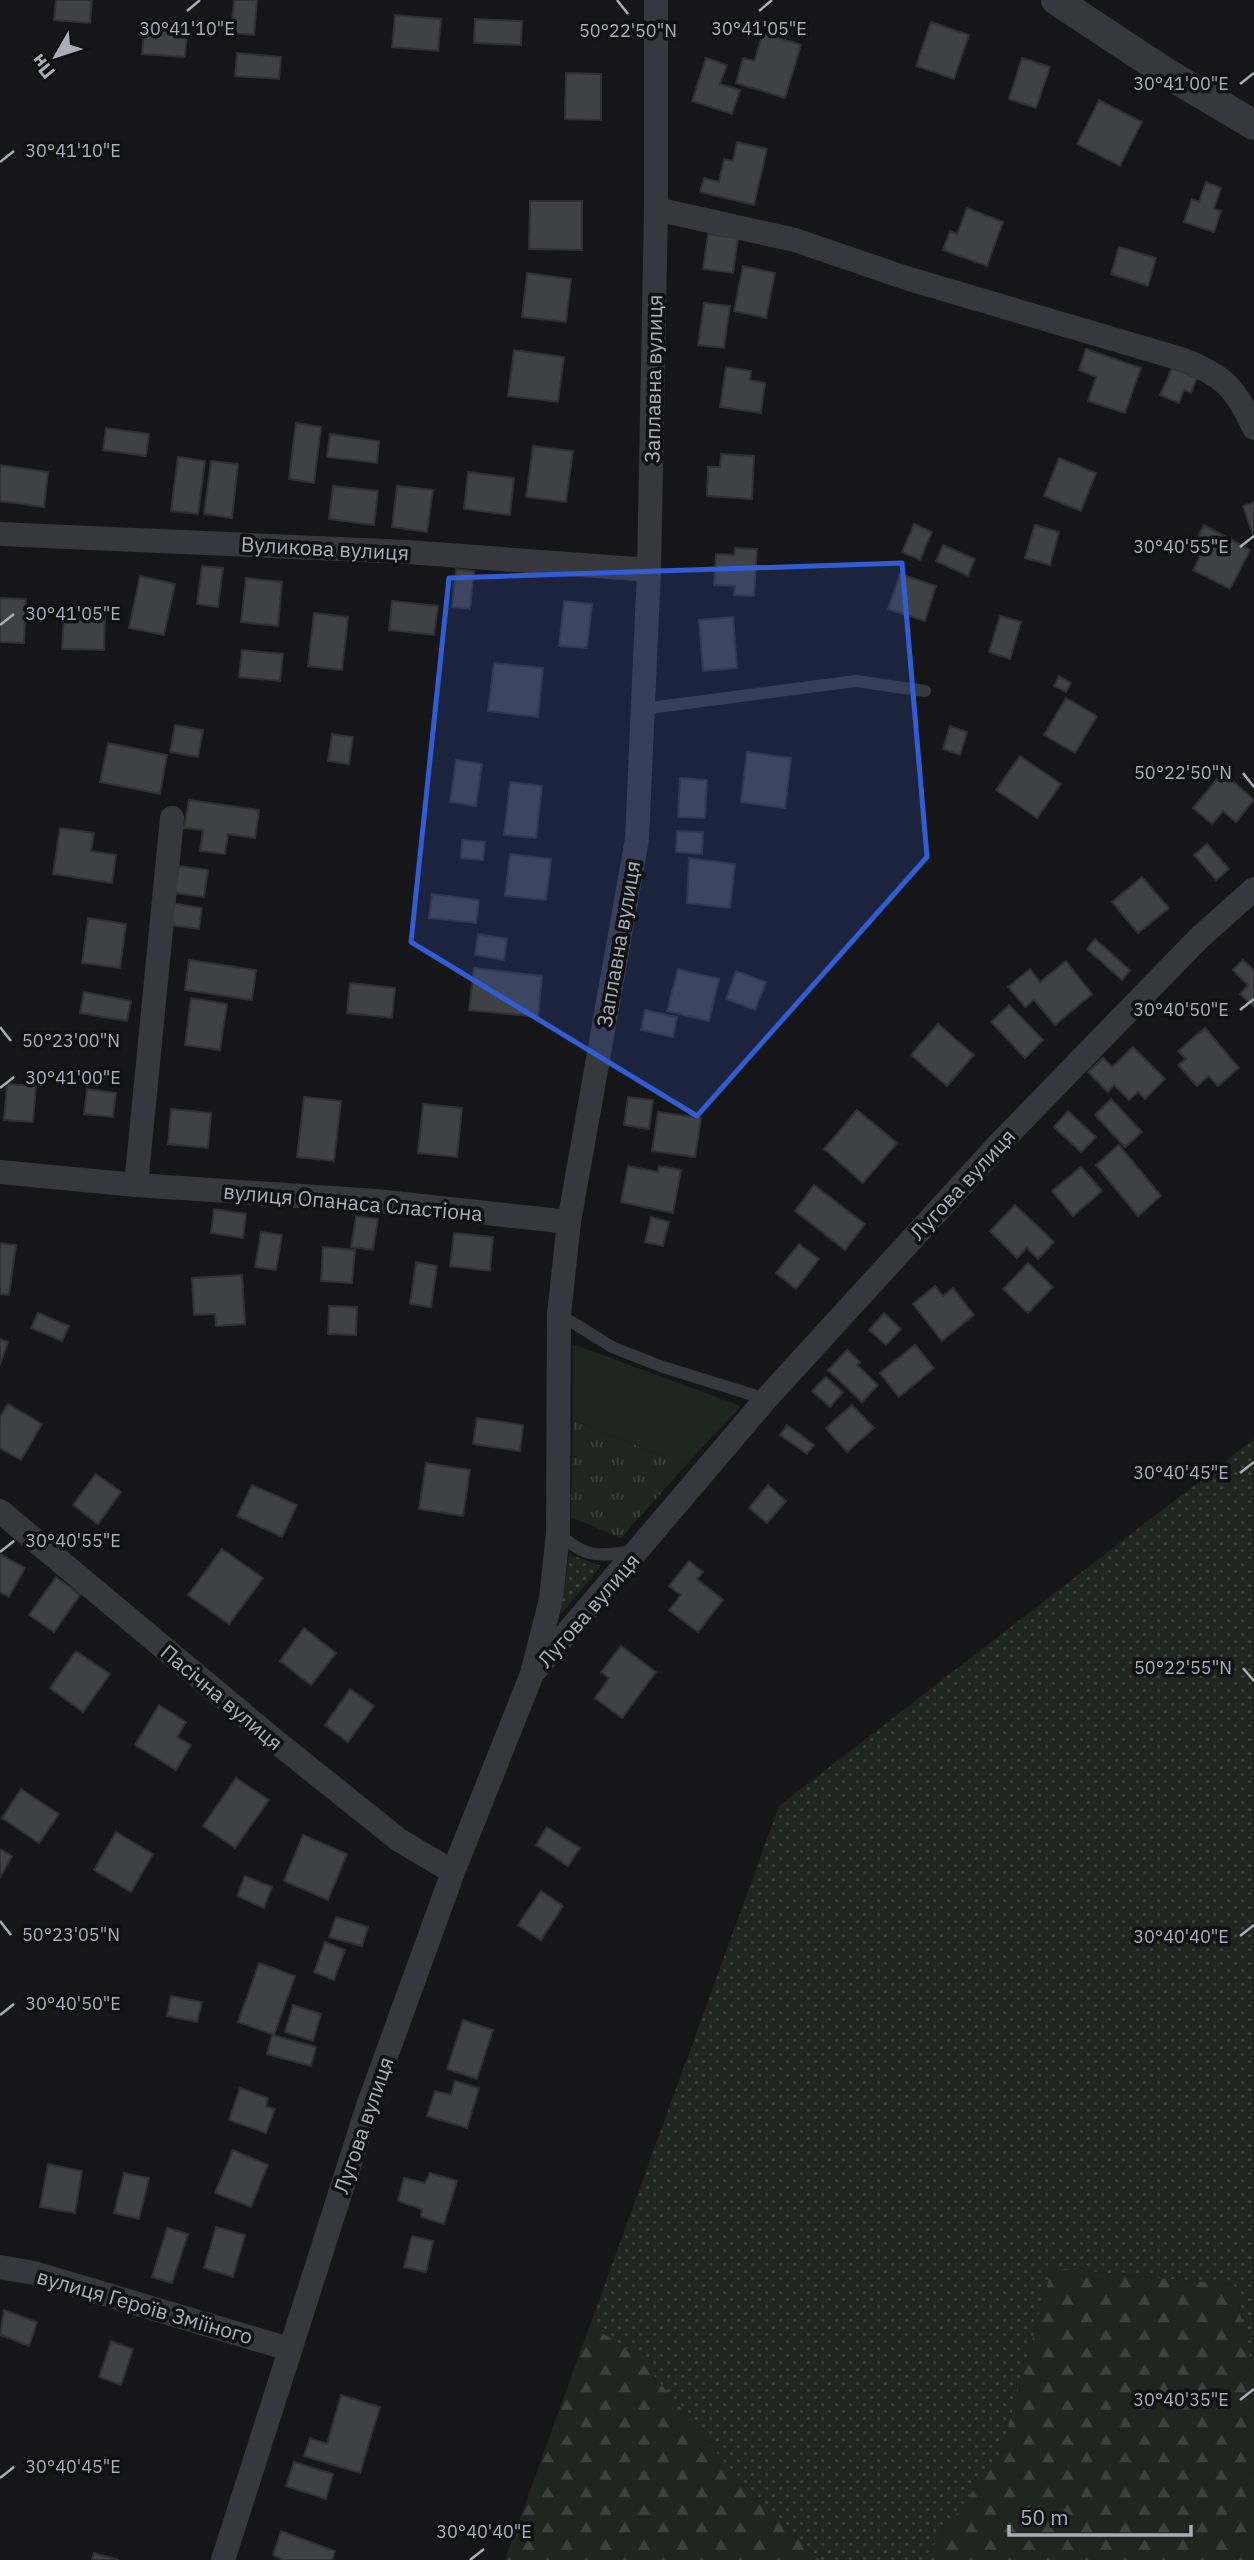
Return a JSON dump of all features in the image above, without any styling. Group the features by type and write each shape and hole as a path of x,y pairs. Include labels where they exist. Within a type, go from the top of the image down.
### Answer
{"street":[{"name":"Заплавна вулиця","path":"533,1674 551,1599 558,1533 559,1314 569,1222 637,839 649,569 656,209 656,0"},
{"path":"1056,0 1168,74 1254,125"},
{"path":"656,209 795,240 906,278 1214,371 1241,400 1254,428"},
{"name":"Вуликова вулиця","path":"0,534 408,552 649,569"},
{"path":"136,1185 172,818"},
{"name":"Лугова вулиця","path":"223,2560 369,2103 453,1872 533,1674 766,1399 998,1145 1199,938 1254,889"},
{"name":"вулиця Опанаса Сластіона","path":"0,1172 136,1185 376,1201 569,1222"},
{"name":"Пасічна вулиця","path":"0,1511 274,1740 399,1840 453,1872"},
{"name":"вулиця Героїв Зміїного","path":"0,2267 34,2273 289,2349"}],"lane":[{"path":"642,709 856,681 925,691"},
{"path":"559,1314 612,1347 663,1367 766,1399"},
{"path":"558,1533 576,1549 601,1557 640,1550"}],"highlighted area":[{"path":"902,563 927,857 697,1116 411,942 449,578"}],"green space":[{"path":"573,1344 741,1406 686,1465 573,1420"},
{"path":"573,1420 686,1465 621,1538 571,1517"},
{"path":"1254,1439 1254,2377 1234,2285 1052,2268 1001,2452 923,2560 821,2560 726,2464 638,2356 590,2325 779,1806"},
{"path":"569,1554 601,1566 561,1614"},
{"path":"1052,2268 1234,2285 1254,2377 1254,2560 923,2560 1001,2452"},
{"path":"590,2325 638,2356 726,2464 821,2560 505,2560"}],"building":[{"path":"56,0 92,0 90,23 54,20"},
{"path":"234,0 257,0 254,35 231,33"},
{"path":"395,15 441,19 438,51 392,47"},
{"path":"145,19 188,23 185,57 142,54"},
{"path":"475,19 522,21 521,45 474,43"},
{"path":"931,22 969,35 954,79 916,66"},
{"path":"763,33 801,45 785,98 736,83 743,58 754,61"},
{"path":"237,53 281,57 279,79 235,76"},
{"path":"706,58 727,65 720,84 740,90 732,114 692,101"},
{"path":"1022,58 1050,67 1036,108 1009,99"},
{"path":"566,73 601,74 601,120 565,119"},
{"path":"1099,100 1142,122 1120,166 1077,144"},
{"path":"737,142 767,149 754,205 700,192 704,178 719,182 724,159 733,161"},
{"path":"1206,182 1221,188 1214,209 1221,211 1214,232 1184,222 1192,199 1199,202"},
{"path":"530,201 582,201 582,250 529,249"},
{"path":"967,208 1003,222 987,266 943,250 950,231 957,234"},
{"path":"708,234 738,238 733,273 703,269"},
{"path":"1119,247 1156,258 1148,286 1111,274"},
{"path":"743,266 775,273 766,318 734,311"},
{"path":"527,273 571,279 566,322 522,317"},
{"path":"704,303 730,306 724,348 698,345"},
{"path":"1086,349 1141,368 1125,413 1088,401 1096,377 1079,370"},
{"path":"514,350 564,357 558,402 508,396"},
{"path":"726,367 751,371 750,380 765,383 761,413 720,407"},
{"path":"1172,368 1197,378 1191,393 1184,390 1179,403 1160,395"},
{"path":"296,423 321,427 314,483 289,479"},
{"path":"106,428 149,434 146,456 103,450"},
{"path":"330,434 379,441 377,463 327,457"},
{"path":"533,446 573,451 566,502 526,497"},
{"path":"721,454 754,456 752,499 707,496 708,467 720,467"},
{"path":"178,457 205,461 198,514 171,511"},
{"path":"1059,458 1096,473 1081,511 1044,496"},
{"path":"211,461 238,464 232,518 204,514"},
{"path":"0,465 48,472 44,507 0,501"},
{"path":"468,472 514,478 510,515 464,509"},
{"path":"333,486 378,491 374,525 329,519"},
{"path":"397,486 433,490 427,532 392,527"},
{"path":"1254,502 1254,538 1243,506"},
{"path":"914,524 932,532 920,560 902,552"},
{"path":"1035,525 1059,532 1050,565 1025,558"},
{"path":"1204,525 1250,550 1230,589 1193,570 1203,551 1193,546"},
{"path":"943,545 975,559 968,576 936,561"},
{"path":"735,548 757,549 754,596 734,595 735,586 714,585 716,554 734,555"},
{"path":"202,566 223,568 218,607 197,604"},
{"path":"456,569 474,571 470,609 452,607"},
{"path":"900,574 936,586 925,621 888,609"},
{"path":"140,576 175,584 164,635 129,628"},
{"path":"246,578 282,582 278,626 241,622"},
{"path":"0,598 26,599 24,643 0,642"},
{"path":"392,601 438,606 434,635 389,630"},
{"path":"564,601 592,604 587,648 559,646"},
{"path":"314,613 348,617 342,670 308,666"},
{"path":"64,615 105,617 104,650 62,649"},
{"path":"1000,616 1021,622 1010,659 989,652"},
{"path":"733,617 737,668 703,671 699,620"},
{"path":"242,650 283,654 280,681 239,677"},
{"path":"494,663 543,668 538,717 488,711"},
{"path":"1059,676 1071,683 1066,692 1054,686"},
{"path":"1066,698 1097,716 1075,753 1044,735"},
{"path":"175,725 203,730 198,757 170,752"},
{"path":"950,726 967,732 960,755 943,749"},
{"path":"332,734 353,737 349,764 328,761"},
{"path":"108,743 167,755 160,794 100,782"},
{"path":"747,752 791,758 785,808 741,802"},
{"path":"1020,756 1061,784 1037,818 996,790"},
{"path":"456,760 482,764 476,806 450,802"},
{"path":"1223,772 1254,800 1236,822 1223,811 1212,824 1193,808"},
{"path":"680,778 707,780 705,818 678,817"},
{"path":"510,782 542,786 536,838 504,835"},
{"path":"189,800 259,810 255,838 228,834 225,854 200,851 203,830 184,828"},
{"path":"60,828 94,833 91,851 116,855 112,883 53,874"},
{"path":"677,831 703,832 702,854 676,852"},
{"path":"462,840 485,842 483,860 461,858"},
{"path":"1207,844 1229,869 1216,880 1194,855"},
{"path":"510,854 551,859 546,900 505,896"},
{"path":"689,858 735,864 730,908 687,903"},
{"path":"179,866 208,870 204,897 175,893"},
{"path":"1142,877 1169,908 1138,933 1112,902"},
{"path":"432,894 479,900 476,923 429,918"},
{"path":"172,903 202,908 199,929 169,925"},
{"path":"88,918 126,924 120,968 82,963"},
{"path":"478,934 507,939 504,960 475,955"},
{"path":"1095,939 1130,970 1122,980 1087,949"},
{"path":"189,960 256,970 252,1000 185,990"},
{"path":"1243,960 1254,970 1254,1007 1240,994 1248,985 1233,970"},
{"path":"1066,961 1092,994 1055,1025 1034,1000 1025,1007 1008,987 1030,969 1040,982"},
{"path":"474,968 542,976 538,1017 469,1010"},
{"path":"678,969 719,979 709,1021 667,1011"},
{"path":"736,971 766,982 755,1010 726,999"},
{"path":"350,983 395,988 392,1018 347,1013"},
{"path":"84,992 131,1001 127,1021 80,1013"},
{"path":"191,998 227,1004 220,1050 185,1045"},
{"path":"1009,1005 1043,1040 1025,1058 991,1022"},
{"path":"645,1010 677,1017 673,1037 641,1030"},
{"path":"938,1024 974,1055 947,1086 911,1055"},
{"path":"1205,1028 1239,1068 1218,1086 1209,1076 1197,1086 1178,1065 1186,1059 1178,1051"},
{"path":"1133,1047 1165,1079 1145,1099 1138,1092 1129,1100 1114,1085 1108,1092 1088,1072 1103,1058 1112,1067"},
{"path":"7,1084 36,1086 33,1122 4,1120"},
{"path":"87,1089 116,1093 113,1117 84,1114"},
{"path":"304,1097 341,1101 334,1161 297,1157"},
{"path":"628,1097 653,1100 649,1129 624,1125"},
{"path":"1111,1099 1142,1132 1125,1147 1095,1115"},
{"path":"423,1104 462,1108 457,1157 418,1153"},
{"path":"171,1109 211,1113 208,1148 168,1144"},
{"path":"857,1110 897,1143 863,1183 824,1149"},
{"path":"1068,1111 1096,1137 1081,1152 1054,1127"},
{"path":"658,1112 701,1118 695,1157 652,1151"},
{"path":"1119,1145 1161,1196 1138,1216 1096,1165"},
{"path":"628,1166 658,1172 659,1166 681,1170 673,1213 621,1202"},
{"path":"1081,1167 1102,1191 1073,1216 1052,1191"},
{"path":"814,1185 865,1224 845,1250 795,1211"},
{"path":"1015,1205 1054,1242 1038,1259 1027,1248 1017,1258 990,1231"},
{"path":"214,1209 246,1214 243,1238 211,1233"},
{"path":"356,1216 378,1219 373,1250 351,1247"},
{"path":"651,1217 669,1222 663,1246 645,1242"},
{"path":"261,1232 282,1235 276,1270 255,1267"},
{"path":"454,1233 493,1237 490,1271 450,1266"},
{"path":"0,1243 16,1245 9,1295 0,1294"},
{"path":"799,1244 819,1259 796,1289 776,1273"},
{"path":"323,1247 355,1250 352,1283 321,1281"},
{"path":"416,1262 437,1266 431,1307 410,1304"},
{"path":"1028,1263 1053,1287 1028,1313 1003,1289"},
{"path":"242,1275 245,1324 216,1326 215,1314 194,1315 192,1278"},
{"path":"935,1286 943,1296 953,1288 974,1315 942,1341 913,1304"},
{"path":"329,1306 357,1307 356,1335 328,1334"},
{"path":"38,1313 69,1326 62,1341 31,1328"},
{"path":"884,1313 901,1329 886,1345 869,1330"},
{"path":"0,1339 8,1342 0,1365"},
{"path":"915,1345 934,1368 899,1397 880,1373"},
{"path":"847,1350 860,1362 857,1365 878,1385 862,1402 828,1370"},
{"path":"826,1377 843,1392 830,1407 812,1391"},
{"path":"8,1404 42,1424 21,1460 0,1448 0,1417"},
{"path":"852,1405 874,1428 847,1452 826,1428"},
{"path":"477,1418 523,1425 520,1451 473,1444"},
{"path":"787,1425 814,1445 807,1454 780,1435"},
{"path":"426,1463 470,1470 463,1516 419,1509"},
{"path":"96,1474 121,1492 98,1524 73,1505"},
{"path":"252,1485 297,1505 282,1537 237,1516"},
{"path":"768,1485 786,1501 767,1523 749,1508"},
{"path":"222,1549 263,1578 229,1624 188,1595"},
{"path":"0,1554 25,1568 9,1597 0,1592"},
{"path":"689,1561 703,1572 697,1579 723,1600 698,1632 669,1610 681,1595 669,1586"},
{"path":"56,1577 80,1595 54,1632 29,1615"},
{"path":"304,1628 336,1653 311,1685 280,1661"},
{"path":"621,1646 656,1672 622,1718 595,1698 609,1678 601,1672"},
{"path":"76,1651 110,1674 83,1712 50,1688"},
{"path":"350,1689 374,1706 348,1742 325,1725"},
{"path":"159,1705 186,1722 177,1737 191,1745 176,1770 135,1745"},
{"path":"236,1778 269,1800 235,1848 203,1826"},
{"path":"21,1789 59,1814 39,1843 2,1818"},
{"path":"547,1827 580,1848 568,1866 536,1845"},
{"path":"116,1832 153,1854 131,1892 94,1870"},
{"path":"303,1835 347,1854 328,1900 284,1881"},
{"path":"0,1849 12,1856 0,1878"},
{"path":"245,1876 272,1887 264,1908 237,1896"},
{"path":"541,1891 563,1906 541,1940 518,1925"},
{"path":"336,1917 368,1927 362,1946 329,1937"},
{"path":"325,1942 345,1950 334,1980 314,1972"},
{"path":"259,1963 295,1976 274,2035 238,2022"},
{"path":"171,1996 202,2002 197,2022 167,2016"},
{"path":"293,2005 321,2014 313,2041 285,2032"},
{"path":"463,2020 493,2030 477,2079 447,2069"},
{"path":"272,2035 316,2047 311,2066 267,2054"},
{"path":"455,2081 479,2088 467,2128 427,2116 435,2091 451,2095"},
{"path":"240,2088 268,2098 266,2106 275,2109 266,2133 229,2120"},
{"path":"233,2150 268,2165 251,2207 215,2193"},
{"path":"48,2164 82,2171 75,2213 40,2207"},
{"path":"124,2173 149,2178 139,2219 114,2213"},
{"path":"430,2173 457,2181 444,2224 421,2217 422,2209 398,2201 404,2178 425,2183"},
{"path":"216,2227 245,2235 233,2277 204,2268"},
{"path":"167,2228 188,2234 172,2283 152,2277"},
{"path":"412,2236 433,2241 426,2272 404,2267"},
{"path":"4,2310 37,2322 29,2346 0,2335"},
{"path":"111,2341 133,2349 121,2385 99,2377"},
{"path":"341,2395 380,2407 360,2473 304,2456 310,2438 327,2444"},
{"path":"294,2462 333,2474 326,2499 286,2486"},
{"path":"281,2531 335,2551 332,2560 283,2560 273,2555"},
{"path":"94,2553 119,2560 92,2560"}]}
